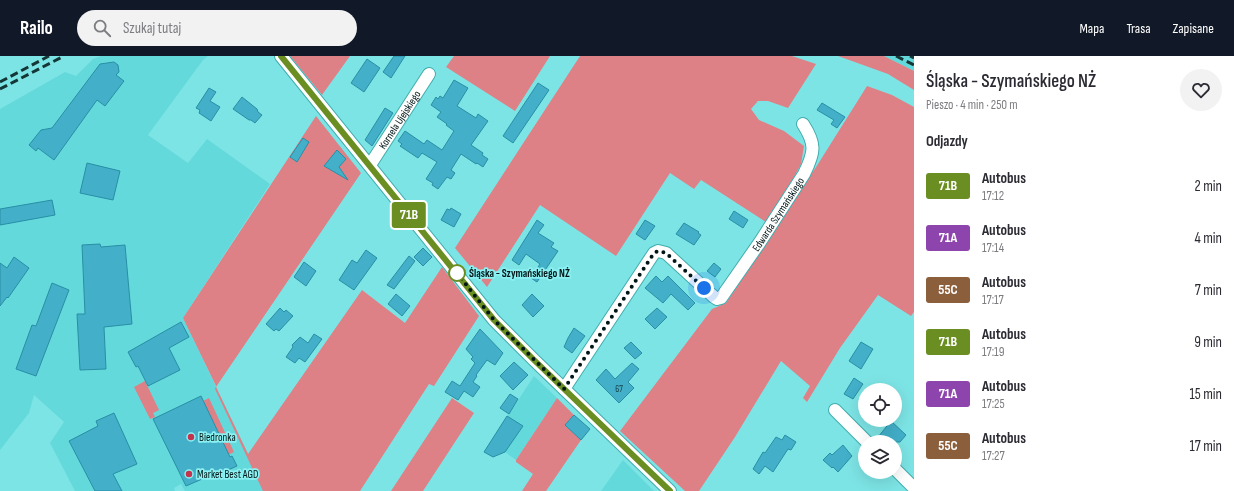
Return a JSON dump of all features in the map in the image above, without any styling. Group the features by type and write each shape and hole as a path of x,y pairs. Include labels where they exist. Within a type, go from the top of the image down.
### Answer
{"street":[{"path":"281,56 494,320 670,491"},
{"name":"Kornela Ujejskiego","path":"370,165 429,74"},
{"name":"Edwarda Szymańskiego","path":"564,389 654,253 658,251 666,253 716,299 721,298 760,242 804,174 810,162 813,149 812,141 803,124"},
{"path":"834,410 860,435"},
{"path":"902,476 914,488"}],"shaded area":[{"path":"101,56 208,56 203,60 148,135 188,163 207,139 270,184 183,318 266,491 185,491 181,484 174,488 175,491 75,491 50,443 64,422 34,395 29,413 0,450 0,109 65,72 76,76 93,59"},
{"path":"290,56 350,56 322,95"},
{"path":"454,56 550,56 515,111 446,67"},
{"path":"580,56 792,56 816,64 788,108 768,101 758,101 751,109 759,120 784,131 804,146 801,164 769,224 701,180 694,189 670,173 616,256 540,205 487,287 455,248"},
{"path":"838,56 884,56 914,71 914,90 888,74"},
{"path":"884,56 914,56 914,71"},
{"path":"867,86 892,95 914,107 914,312 911,316 878,295 840,348 807,402 803,398 810,386 781,361 735,437 699,491 685,491 620,431 712,309 726,303 818,164"},
{"path":"316,116 361,173 216,387 248,454 362,290 405,323 442,267 479,316 434,386 429,384 360,491 263,491 215,389 216,386 183,318"},
{"path":"534,376 557,398 516,460 505,452 493,457 484,452"},
{"path":"145,381 159,410 153,413 155,417 150,419 134,387"},
{"path":"209,398 234,452 228,455 203,401"},
{"path":"452,398 474,413 423,491 391,491"},
{"path":"557,398 574,415 565,425 581,440 546,491 522,491 533,474 516,462 516,460"},
{"path":"623,460 654,491 601,491"}],"building":[{"path":"394,56 405,56 391,78 383,72"},
{"path":"367,59 380,68 364,92 351,83"},
{"path":"114,62 118,65 119,72 116,75 124,81 105,106 97,100 54,160 38,148 36,151 29,145 41,130 52,128 100,64"},
{"path":"454,80 468,88 457,106 476,118 478,114 488,121 471,145 483,153 482,155 488,159 483,167 461,154 451,170 455,173 451,179 447,177 438,189 432,185 433,183 426,179 437,162 422,153 418,158 400,146 402,144 398,141 405,131 424,144 427,140 442,150 454,131 437,117 441,112 431,105 436,97 438,99 440,96 443,98"},
{"path":"538,83 549,90 513,143 503,136"},
{"path":"209,88 216,92 210,101 220,107 211,121 199,113 200,110 196,108"},
{"path":"242,97 262,115 255,123 233,109"},
{"path":"822,103 845,117 837,128 831,124 834,120 817,110"},
{"path":"385,108 393,113 372,146 365,140"},
{"path":"303,138 309,142 297,162 290,157"},
{"path":"337,150 346,159 339,167 348,180 324,166"},
{"path":"87,163 120,171 113,200 80,193"},
{"path":"52,200 55,215 0,225 0,209"},
{"path":"451,208 461,214 454,227 441,220 447,209 450,210"},
{"path":"734,211 748,220 743,228 729,219"},
{"path":"537,220 544,225 538,233 554,243 551,247 558,251 537,282 531,278 540,264 526,254 519,265 512,260"},
{"path":"645,220 655,226 645,240 636,234"},
{"path":"684,223 699,232 698,233 701,235 694,245 676,234"},
{"path":"100,244 101,247 125,245 132,324 104,327 106,369 80,370 77,314 85,314 82,245"},
{"path":"423,248 432,257 423,266 414,257"},
{"path":"366,250 377,258 354,290 339,280 352,260 357,263"},
{"path":"409,256 415,261 394,289 387,285"},
{"path":"14,257 29,268 8,298 7,297 0,306 0,263 7,268"},
{"path":"304,262 316,271 306,286 294,277"},
{"path":"714,263 721,269 715,277 707,271"},
{"path":"656,276 662,282 668,276 695,303 688,310 671,294 663,303 645,288"},
{"path":"52,283 69,290 36,376 16,369 32,325 36,326"},
{"path":"396,294 410,306 402,316 388,304"},
{"path":"532,294 544,306 533,317 522,305"},
{"path":"280,308 284,312 286,310 293,316 279,331 276,329 274,331 266,324"},
{"path":"657,308 667,317 655,329 645,319"},
{"path":"181,322 189,337 169,348 180,370 148,386 138,366 136,367 128,352"},
{"path":"574,328 585,336 572,353 564,347"},
{"path":"480,329 503,353 495,365 487,360 476,375 477,376 473,382 480,387 473,397 464,391 458,400 445,392 452,381 460,386 475,363 471,359 473,357 466,349"},
{"path":"314,334 322,339 305,362 299,358 295,363 286,357 293,347 292,345 300,337 308,343"},
{"path":"631,342 642,353 635,359 624,348"},
{"path":"861,342 873,349 861,369 849,361"},
{"path":"514,362 528,375 513,390 500,376"},
{"path":"632,363 639,369 628,382 634,388 619,403 596,380 606,369 615,379"},
{"path":"854,378 862,383 858,383 858,392 853,399 844,394"},
{"path":"510,394 518,399 509,414 500,408"},
{"name":"Biedronka","path":"201,396 230,457 232,456 237,466 210,478 209,476 186,486 153,419"},
{"path":"114,413 137,464 113,474 122,491 95,491 69,441 98,426 96,421"},
{"path":"574,415 590,429 581,440 565,425"},
{"path":"507,416 523,426 505,452 493,457 484,452"},
{"path":"886,427 897,427 906,435 902,440 902,435 880,435"},
{"path":"785,435 796,442 791,450 788,449 773,472 765,466 759,474 753,469 763,452 765,453 776,437 782,440"},
{"path":"843,445 852,456 838,472 823,460 830,453 832,455"}],"railway":[{"path":"0,82 49,56"},
{"path":"0,89 64,56"},
{"path":"896,56 914,65"},
{"path":"910,56 914,58"}],"bus line":[{"name":"71B","path":"281,56 494,320 670,491"}],"place":[{"name":"Śląska - Szymańskiego NŻ","path":"457,273"},
{"name":"Biedronka","path":"191,437"},
{"name":"Market Best AGD","path":"189,474"}],"route":[{"path":"457,273 494,320 564,389 654,253 662,251 666,253 704,288"}]}
